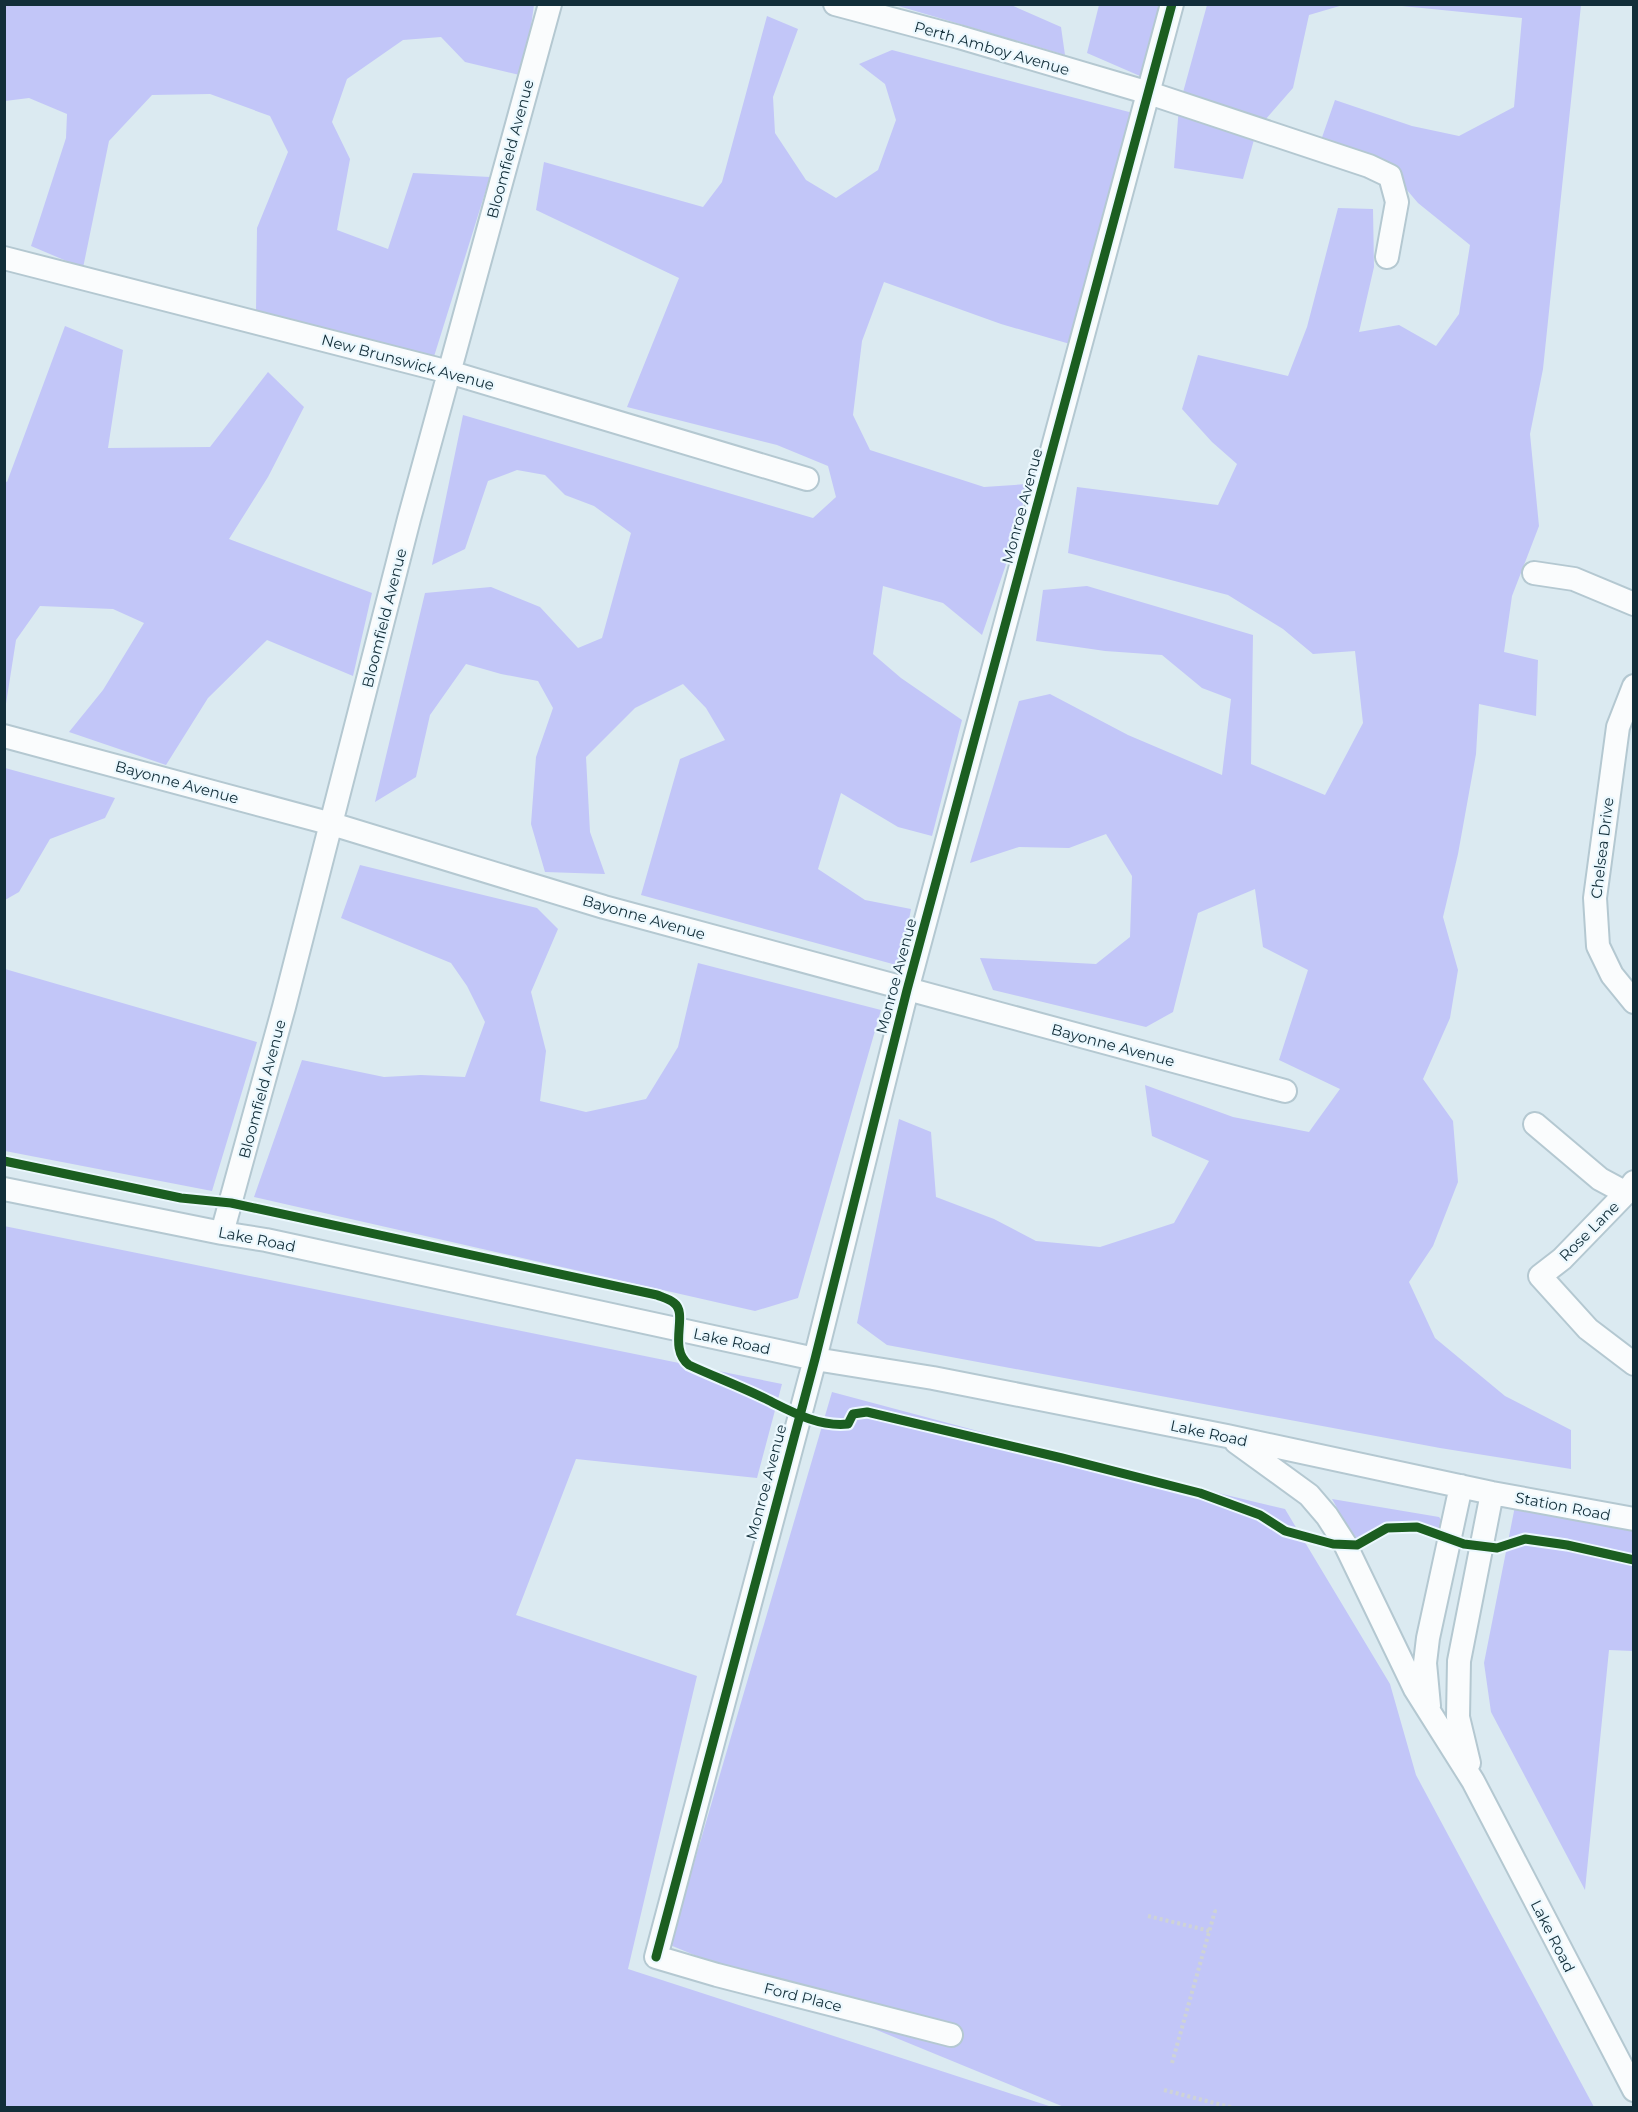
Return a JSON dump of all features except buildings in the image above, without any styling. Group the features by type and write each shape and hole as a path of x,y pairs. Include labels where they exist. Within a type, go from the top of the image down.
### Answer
{"street":[{"name":"Bloomfield Avenue","path":"222,1233 284,1008 409,519 549,4"},
{"name":"Perth Amboy Avenue","path":"835,4 959,37 1149,93 1369,166 1390,176 1397,202 1386,257"},
{"name":"Monroe Avenue","path":"656,1957 815,1359 907,990 1172,4"},
{"name":"New Brunswick Avenue","path":"4,258 450,372 807,479"},
{"path":"1534,573 1574,579 1634,604"},
{"name":"Chelsea Drive","path":"1634,686 1618,727 1595,897 1598,946 1612,975 1634,1002"},
{"name":"Bayonne Avenue","path":"4,736 332,824 604,907 1285,1091"},
{"path":"1535,1124 1600,1179 1630,1187"},
{"name":"Rose Lane","path":"1630,1187 1562,1260 1540,1276 1588,1329 1634,1364"},
{"name":"Lake Road","path":"4,1189 277,1242 815,1359 933,1378 1227,1436 1492,1493 1466,1619 1457,1685 1458,1717 1473,1782"},
{"path":"1227,1436 1310,1495 1327,1515 1345,1544 1415,1689 1430,1710"},
{"name":"Lake Road","path":"1461,1486 1428,1638 1425,1663 1430,1710 1473,1782 1634,2090"},
{"name":"Station Road","path":"1492,1493 1634,1520"},
{"name":"Ford Place","path":"656,1957 728,1978 951,2035"}],"path":[{"path":"1172,2063 1210,1931 1215,1911 1213,1910"},
{"path":"1148,1916 1210,1931"},
{"path":"1164,2090 1234,2108"}],"shaded area":[{"path":"4,5 534,5 524,76 465,62 441,37 403,40 347,79 332,122 350,159 337,230 388,249 413,173 490,177 432,363 256,313 257,228 288,152 270,116 210,94 152,95 109,141 83,268 31,246 66,138 67,114 29,98 5,101"},
{"path":"895,5 1011,5 1061,27 1065,55"},
{"path":"1099,5 1159,5 1140,76 1087,53"},
{"path":"1207,5 1343,5 1309,15 1293,88 1257,129 1243,179 1174,168 1179,107"},
{"path":"1392,5 1581,5 1543,369 1530,434 1539,526 1512,596 1504,652 1538,660 1536,716 1479,704 1476,754 1458,854 1443,917 1458,970 1450,1018 1423,1079 1453,1121 1458,1182 1433,1246 1409,1282 1435,1338 1505,1396 1571,1430 1571,1469 1440,1448 887,1345 857,1323 899,1119 931,1132 936,1197 994,1219 1036,1241 1100,1247 1174,1223 1209,1161 1152,1136 1145,1085 1233,1117 1309,1132 1340,1089 1279,1060 1308,970 1263,947 1255,889 1198,913 1173,1012 1146,1027 993,990 980,958 1096,964 1130,937 1132,876 1106,834 1069,848 1019,847 970,863 1019,701 1050,694 1128,735 1222,775 1231,699 1202,688 1162,655 1105,651 1036,641 1043,590 1087,586 1253,635 1251,764 1325,795 1363,723 1355,651 1313,654 1283,629 1228,595 1068,553 1077,487 1218,505 1237,464 1212,442 1182,409 1198,355 1288,376 1307,327 1338,208 1373,209 1374,267 1359,332 1399,325 1436,346 1459,314 1470,245 1418,203 1395,176 1319,146 1335,100 1412,126 1459,136 1514,107 1522,18"},
{"path":"767,16 798,29 773,97 775,133 806,180 836,198 878,170 896,120 885,84 859,64 892,50 1133,113 1070,344 1001,324 884,282 862,341 853,415 870,450 984,487 1027,484 1017,532 982,635 943,603 883,586 873,654 901,678 962,720 932,836 898,827 841,793 818,869 865,900 911,909 900,966 641,895 680,759 725,740 706,708 683,684 635,708 586,757 590,832 605,874 545,872 531,824 536,757 553,708 538,681 466,664 430,715 416,777 375,802 425,593 491,587 540,607 578,648 602,638 631,533 594,506 565,495 545,475 517,470 488,481 465,549 432,565 463,415 813,518 836,497 828,466 777,445 627,407 679,278 536,210 544,162 703,207 722,182"},
{"path":"65,326 123,350 108,448 210,447 268,372 304,407 268,477 229,539 372,593 353,676 267,640 208,698 166,765 69,732 103,690 144,623 113,609 40,606 16,640 5,710 5,481 7,482"},
{"path":"5,768 115,798 105,818 50,839 19,892 5,900"},
{"path":"360,865 537,908 558,929 531,992 546,1051 540,1101 586,1112 646,1099 678,1047 698,963 881,1010 798,1298 755,1311 254,1197 302,1060 384,1077 421,1075 465,1077 485,1022 467,986 451,963 341,918"},
{"path":"5,969 257,1042 212,1191 5,1151"},
{"path":"4,1226 782,1384 757,1478 576,1459 516,1615 697,1676 628,1969 1052,2107 5,2107"},
{"path":"832,1392 1131,1472 1285,1509 1390,1684 1416,1775 1594,2107 1064,2107 670,1945"},
{"path":"1517,1496 1633,1518 1633,1651 1609,1650 1585,1890 1491,1712 1484,1663"},
{"path":"1332,1499 1439,1517 1443,1522 1441,1529 1409,1522 1393,1524 1355,1540"}],"cycle path":[{"path":"656,1957 815,1359 907,990 1172,4"},
{"path":"4,1161 181,1198 231,1203 657,1295 670,1300 678,1308 680,1315 679,1350 689,1365 816,1421 848,1424 853,1414 867,1412 1062,1458 1200,1493 1260,1515 1285,1531 1333,1544 1357,1545 1387,1528 1417,1527 1464,1544 1497,1548 1525,1539 1567,1545 1634,1560"}]}
